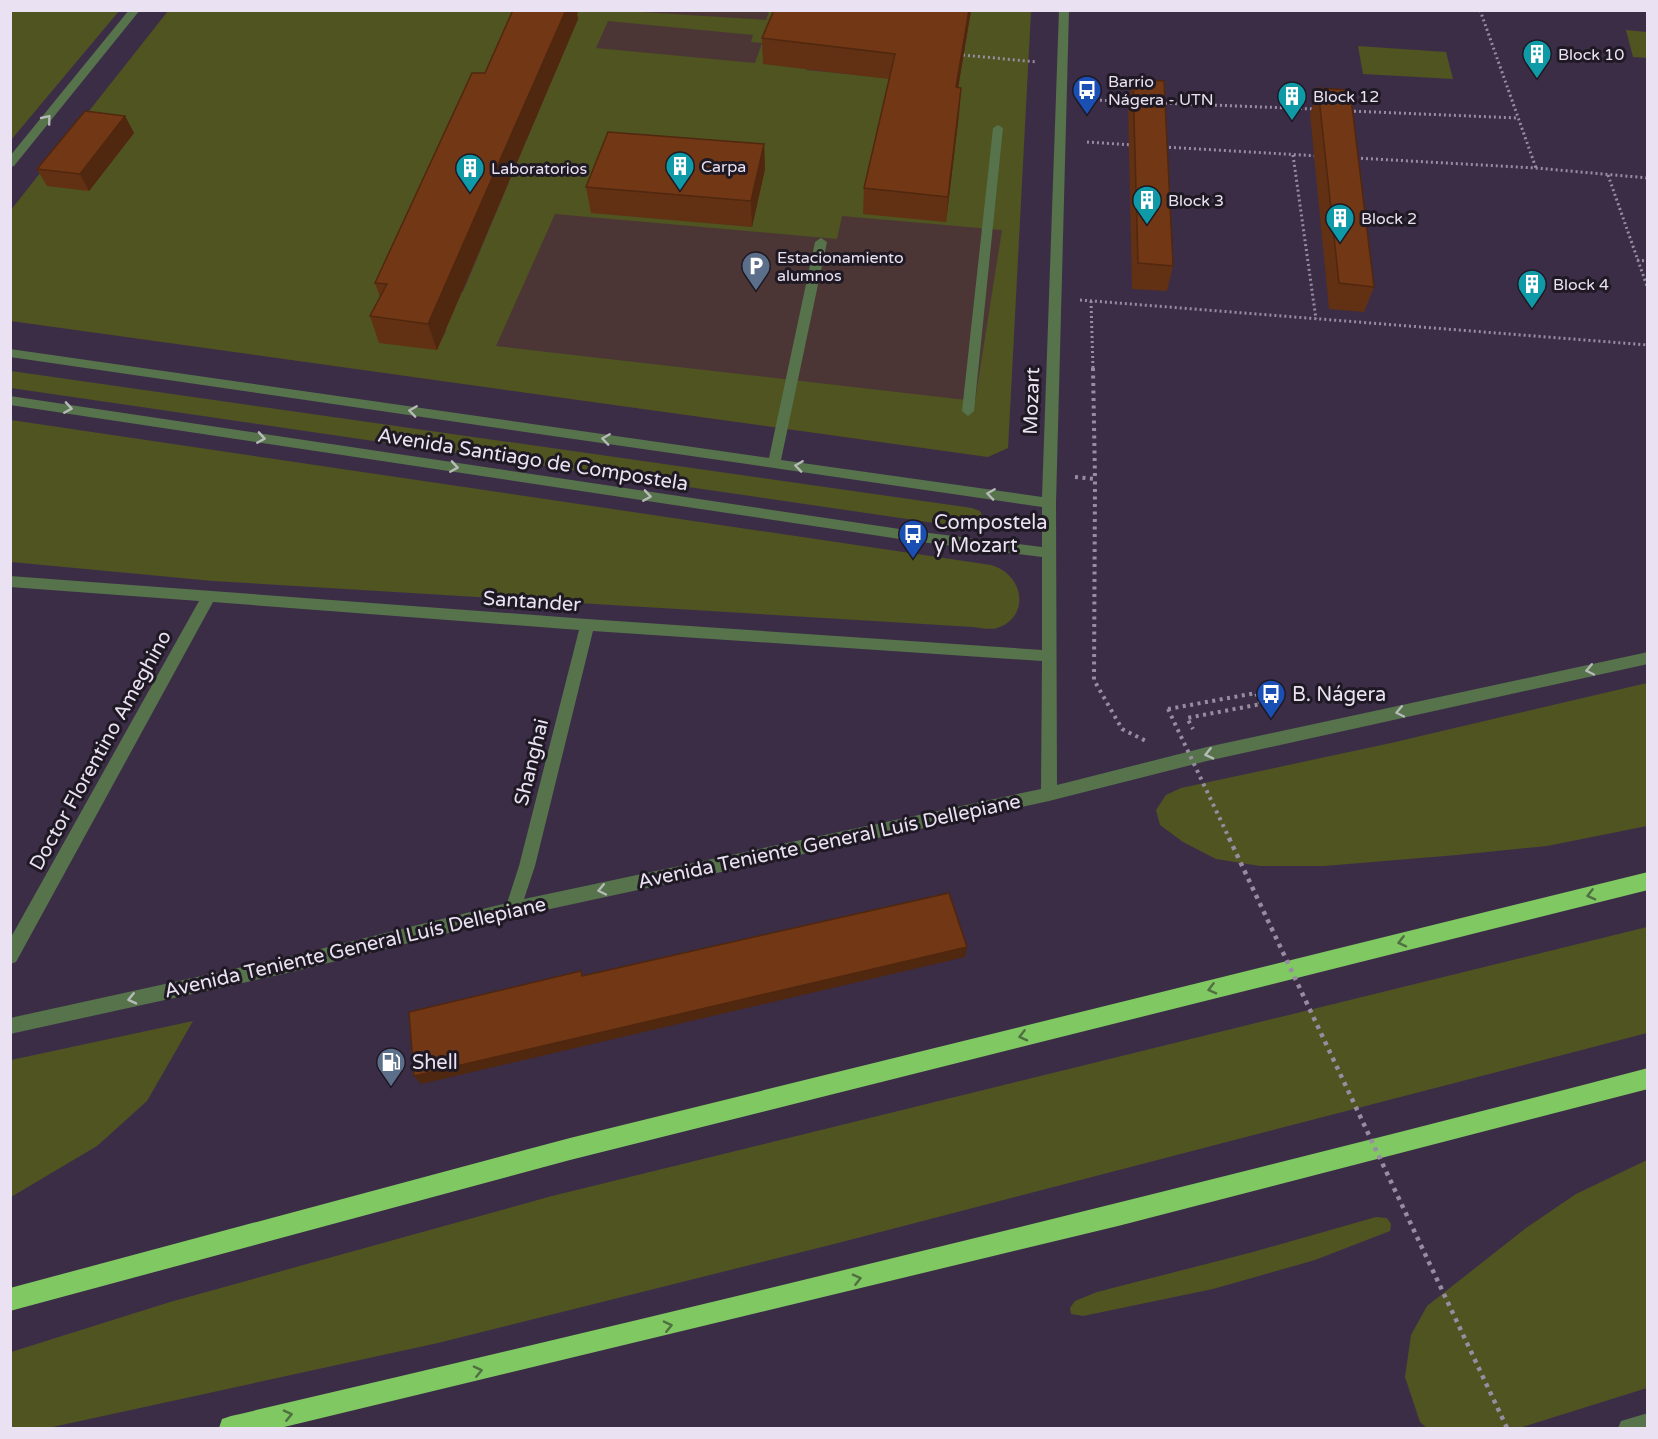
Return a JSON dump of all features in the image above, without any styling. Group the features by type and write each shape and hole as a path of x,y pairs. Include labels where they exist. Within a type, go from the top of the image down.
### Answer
{"highway":[{"path":"10,1300 570,1149 1647,881"},
{"path":"231,1428 701,1318 1434,1135 1647,1078"}],"street":[{"path":"10,164 135,10"},
{"name":"Mozart","path":"1049,794 1049,503 1064,10"},
{"path":"968,411 998,128"},
{"path":"774,463 821,242"},
{"name":"Avenida Santiago de Compostela","path":"10,352 1049,503"},
{"name":"Avenida Santiago de Compostela","path":"10,400 913,536 1050,553"},
{"name":"Santander","path":"10,581 587,625 1050,656"},
{"name":"Doctor Florentino Ameghino","path":"10,956 209,596"},
{"name":"Shanghai","path":"513,909 527,866 587,625"},
{"name":"Avenida Teniente General Luís Dellepiane","path":"10,1026 292,964 513,909 1049,794 1207,754 1647,658"},
{"path":"1628,1428 1647,1423"}],"path":[{"path":"1480,10 1536,168"},
{"path":"963,55 1062,64"},
{"path":"1060,98 1131,101"},
{"path":"1154,102 1318,110"},
{"path":"1342,111 1518,118"},
{"path":"1059,140 1141,145"},
{"path":"1153,146 1328,157"},
{"path":"1293,155 1316,319"},
{"path":"1351,158 1536,168 1647,178"},
{"path":"1608,175 1647,289"},
{"path":"1637,260 1647,261"},
{"path":"1055,299 1647,345"},
{"path":"1091,301 1095,479"},
{"path":"1187,718 1261,704 1256,693 1168,709 1507,1428"}],"shaded area":[{"path":"168,11 1031,11 1008,448 988,457 11,321 11,210"}],"green space":[{"path":"10,11 119,11 11,140"},
{"path":"168,11 625,11 766,20 769,11 785,11 807,55 806,70 958,85 971,11 1031,11 1008,448 988,457 11,321 11,210","holes":["608,21 753,35 751,42 762,43 755,63 596,48","542,103 463,292 432,288","555,214 837,239 842,216 1002,230 975,401 496,346","389,324 445,330 436,350"]},
{"path":"1626,30 1647,32 1647,58 1633,57"},
{"path":"1358,46 1446,52 1453,79 1363,74"},
{"path":"11,371 972,508 980,511 985,522 982,526 962,527 11,388"},
{"path":"11,420 991,565 1011,577 1019,596 1019,606 1008,623 989,629 213,581 11,562"},
{"path":"1647,683 1647,826 1547,846 1324,866 1260,866 1216,859 1183,842 1160,825 1156,810 1166,795 1181,788 1391,743"},
{"path":"1647,927 1647,1033 838,1243 438,1343 48,1428 11,1428 11,1352 170,1302 552,1196"},
{"path":"193,1021 147,1101 97,1146 11,1197 11,1060"},
{"path":"1647,1160 1647,1388 1519,1428 1427,1428 1420,1422 1405,1377 1411,1335 1427,1306 1526,1228 1576,1194"},
{"path":"1376,1217 1387,1218 1391,1224 1390,1231 1315,1260 1213,1289 1083,1316 1071,1314 1070,1308 1075,1301 1097,1292 1253,1252"}],"building":[{"path":"513,10 566,10 428,324 370,316 387,284 375,283 472,73 485,73"},
{"path":"774,10 969,10 956,87 961,88 948,197 864,188 895,54 762,38"},
{"path":"1133,79 1164,81 1173,266 1138,263"},
{"path":"1318,88 1350,90 1374,287 1339,283"},
{"path":"85,111 125,116 80,174 37,169"},
{"path":"608,132 764,144 751,201 586,187"},
{"path":"949,893 967,947 414,1076 409,1012 581,971 582,976"}],"place":[{"name":"Block 10","path":"1537,80"},
{"name":"Barrio Nágera - UTN","path":"1087,116"},
{"name":"Block 12","path":"1292,122"},
{"name":"Carpa","path":"680,192"},
{"name":"Laboratorios","path":"470,194"},
{"name":"Block 3","path":"1147,226"},
{"name":"Block 2","path":"1340,244"},
{"name":"Estacionamiento alumnos","path":"756,292"},
{"name":"Block 4","path":"1532,310"},
{"name":"Compostela y Mozart","path":"913,560"},
{"name":"B. Nágera","path":"1271,720"},
{"name":"Shell","path":"391,1088"}]}
